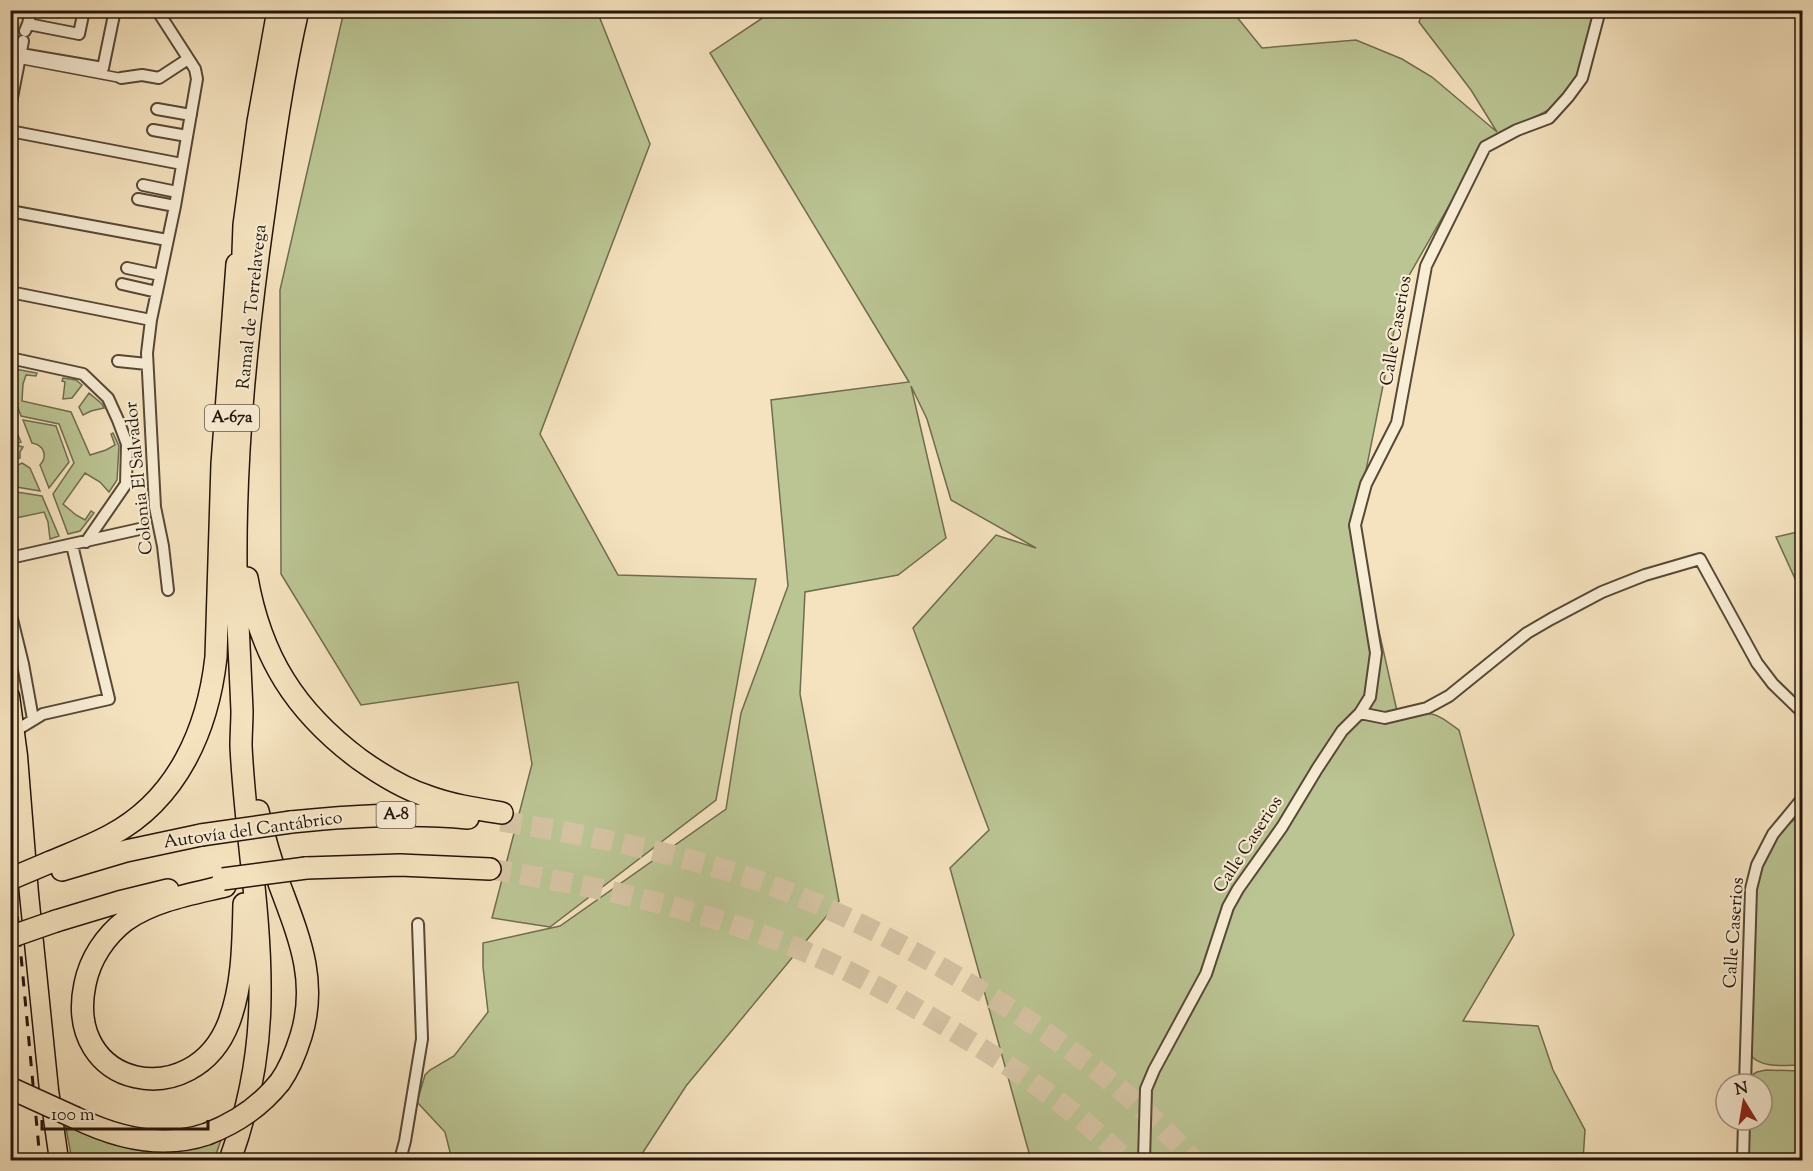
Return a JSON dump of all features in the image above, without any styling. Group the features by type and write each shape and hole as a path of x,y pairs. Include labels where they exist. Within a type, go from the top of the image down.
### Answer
{"highway":[{"name":"Ramal de Torrelavega","path":"231,884 232,742 225,550 228,470 244,225 258,122 278,10"},
{"name":"Ramal de Torrelavega","path":"242,713 236,565 237,500 245,366 253,288 276,126 298,10"},
{"name":"Autovía del Cantábrico","path":"20,891 49,868 201,835 291,822 351,817 407,815 502,817 425,796 385,777 340,745 308,713 292,693 279,672 258,626 246,576 243,488 253,332 276,126"},
{"path":"10,879 49,868 112,834 150,807 170,784 190,754 202,722 216,657 222,464 237,266 244,225"},
{"path":"10,696 22,796 20,891 35,955 59,1161"},
{"path":"10,1088 109,1132 145,1140 175,1141 223,1128 247,1114 280,1082 297,1050 307,1016 306,967 295,923 265,844 242,713"},
{"path":"230,1161 247,1105 254,1067 260,995 257,920 241,744 242,713"},
{"path":"231,884 242,958 238,994 228,1024 214,1048 190,1068 167,1078 142,1079 117,1070 105,1062 91,1045 83,1021 86,977 100,948 114,930 142,911 168,900 231,884 306,868 400,865 490,869"},
{"path":"10,937 146,894 231,884"},
{"path":"220,1161 242,1080 252,1008 252,970 231,884"}],"street":[{"path":"10,108 31,10"},
{"path":"25,30 79,34 84,10"},
{"path":"21,57 103,68 115,10"},
{"name":"Colonia El Salvador","path":"157,10 195,69 197,79 175,206 151,320 147,364 155,507 163,546 168,590"},
{"path":"166,24 169,10"},
{"name":"Calle Caserios","path":"1144,1161 1146,1089 1206,974 1228,907 1282,827 1342,731 1360,713 1370,697 1376,653 1355,525 1366,484 1397,423 1426,266 1485,147 1517,130 1549,118 1582,78 1600,10"},
{"path":"21,57 121,78 142,75 159,78 188,59"},
{"path":"157,109 190,115"},
{"path":"153,130 187,136"},
{"path":"10,131 182,164"},
{"path":"143,185 177,192"},
{"path":"138,199 175,206"},
{"path":"10,211 167,240"},
{"path":"127,268 160,275"},
{"path":"122,284 157,292"},
{"path":"10,292 151,320"},
{"path":"10,358 83,374 108,398 118,420 127,444 126,484 86,542"},
{"path":"118,360 147,364"},
{"path":"10,558 144,528"},
{"path":"15,731 43,714 109,699 72,545"},
{"path":"1360,713 1385,718 1427,708 1449,696 1527,633 1543,623 1602,592 1645,575 1700,559 1757,663 1773,684 1803,712"},
{"path":"10,611 33,719"},
{"name":"Calle Caserios","path":"1745,1072 1751,889 1757,865 1773,834 1803,799"},
{"path":"400,1161 422,1039 418,924"},
{"path":"1743,1161 1744,1132"}],"green space":[{"path":"344,11 597,11 650,144 540,434 618,575 756,579 716,800 550,927 492,918 532,764 518,682 361,705 281,574 280,290"},
{"path":"773,11 1232,11 1262,48 1356,40 1402,59 1432,77 1497,132 1471,90 1419,22 1423,11 1596,11 1586,51 1568,90 1550,109 1500,133 1482,148 1403,286 1355,525 1399,720 1425,713 1431,714 1459,730 1514,935 1463,1021 1538,1026 1553,1070 1585,1130 1583,1160 1031,1160 950,868 989,830 913,628 996,535 1036,548 951,500 927,419 911,386 946,538 898,575 805,592 800,694 839,901 686,1086 638,1160 452,1160 445,1132 417,1102 425,1075 454,1056 488,1012 483,943 560,926 726,809 741,713 788,586 771,400 909,382 710,53"},
{"path":"15,369 37,373 36,376 26,375 22,401 71,412 90,455 115,445 111,434 113,433 119,446 117,480 109,492 100,482 85,473 63,504 85,520 91,511 94,513 80,531 68,534 53,494 74,463 59,424 21,416 11,389 11,371"},
{"path":"63,378 76,380 82,385 72,398 63,399 65,382 62,381"},
{"path":"89,393 104,408 83,415 79,407"},
{"path":"23,420 56,426 69,462 49,488 40,465 44,458 44,451 32,443"},
{"path":"13,424 21,442 18,443 19,446 23,447 20,458 11,461 11,428"},
{"path":"22,463 30,468 40,491 11,486 11,468"},
{"path":"10,491 42,496 59,536 50,539 44,512 11,519"},
{"path":"1802,531 1802,594 1776,537"},
{"path":"1802,813 1802,1065 1768,1065 1751,1056 1755,886 1765,855 1781,831"},
{"path":"1802,1071 1802,1160 1746,1160 1747,1132 1774,1132 1774,1072 1757,1072"},
{"path":"65,1123 112,1143 137,1150 162,1152 192,1148 221,1140 214,1160 72,1160"}],"tunnel":[{"path":"10,25 22,28"},
{"path":"501,821 605,840 708,865 775,887 851,920 949,972 1062,1044 1143,1109 1193,1160"},
{"path":"490,869 614,892 654,902 735,925 813,955 870,982 1004,1063 1068,1108 1126,1160"}],"railway":[{"path":"10,837 40,1160"}]}
